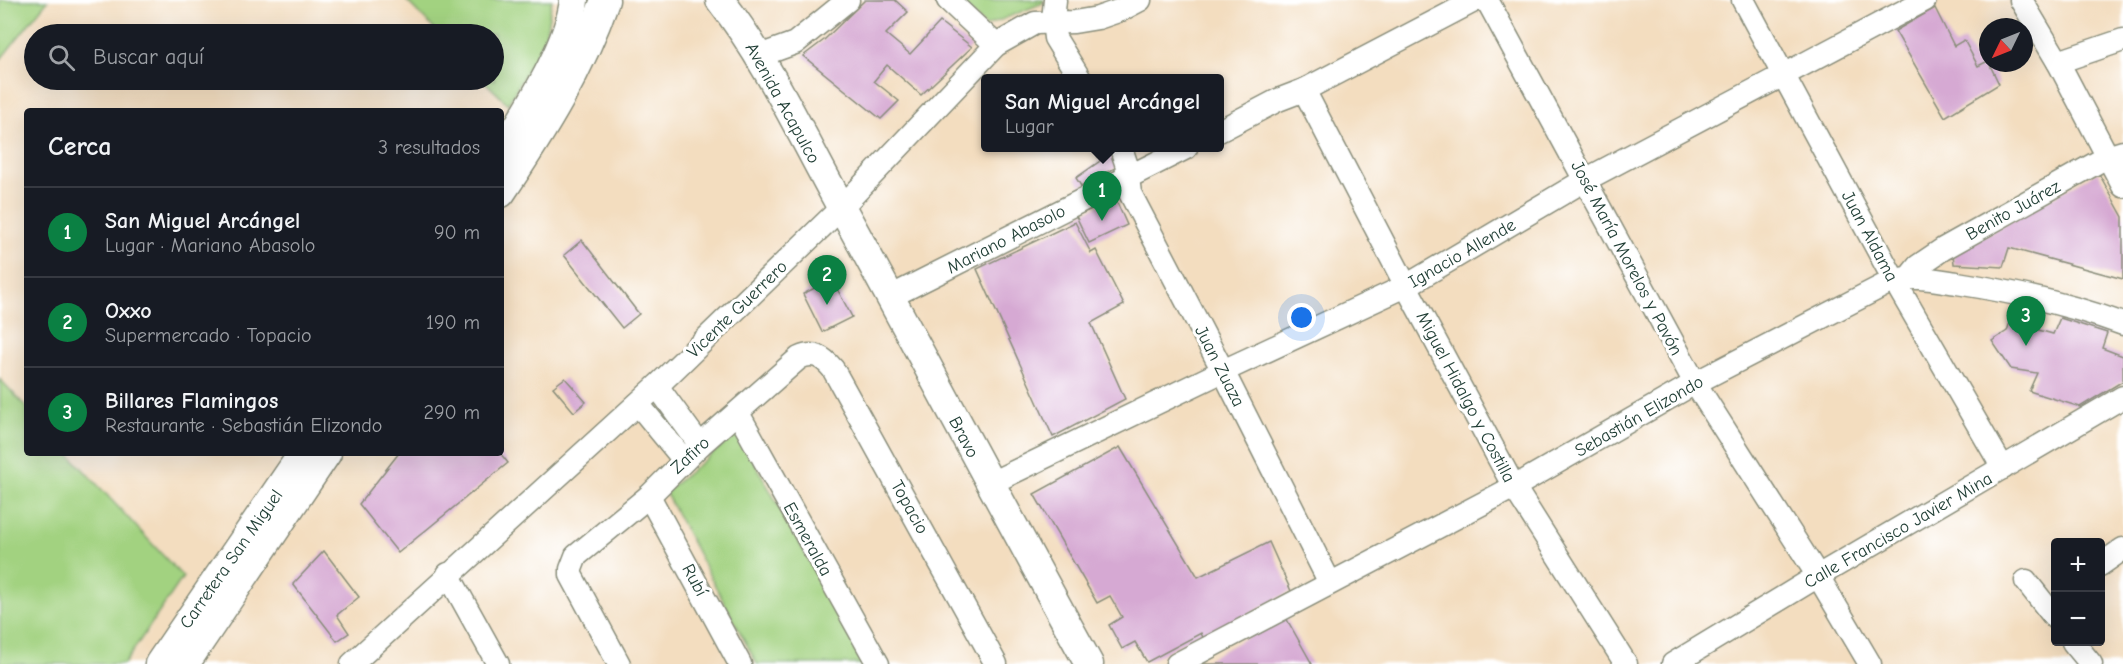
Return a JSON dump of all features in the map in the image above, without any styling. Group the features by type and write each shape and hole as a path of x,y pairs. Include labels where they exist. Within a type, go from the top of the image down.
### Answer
{"main road":[{"path":"504,188 553,114 576,70 605,0"},
{"name":"Avenida Acapulco","path":"720,0 759,56 841,208"},
{"path":"504,149 556,57 574,2"},
{"name":"Bravo","path":"841,208 989,484 1089,664"},
{"name":"Carretera San Miguel","path":"159,664 301,456"},
{"name":"Carretera San Miguel","path":"185,664 325,456"}],"street":[{"path":"759,56 795,43 848,0"},
{"path":"948,0 996,45"},
{"name":"Vicente Guerrero","path":"352,664 448,574 657,386 841,208 996,45 1054,11 1074,22 1098,18 1140,0"},
{"path":"1224,128 1278,100 1304,90 1476,0"},
{"name":"José María Morelos y Pavón","path":"1486,0 1695,383 1818,576 1867,663"},
{"name":"Juan Aldama","path":"1743,0 1783,75 1902,278 2003,468"},
{"name":"Ignacio Allende","path":"989,484 1406,286 1585,180 1925,0"},
{"path":"2021,0 2115,155 2123,186"},
{"path":"1054,11 1055,38 1078,74"},
{"path":"2058,62 2123,40"},
{"name":"Miguel Hidalgo y Costilla","path":"1304,90 1514,487 1626,664"},
{"name":"Juan Zuaza","path":"1122,152 1130,193 1330,583"},
{"name":"Mariano Abasolo","path":"890,297 1177,152"},
{"name":"Benito Juárez","path":"1902,278 1944,249 2115,155"},
{"path":"1902,278 2034,297 2088,311 2123,324"},
{"name":"Sebastián Elizondo","path":"1177,664 1514,487 1695,383 1902,278"},
{"name":"Zafiro","path":"619,664 575,583 571,569 576,556 649,496 692,452 738,414 799,358 808,354 818,355"},
{"name":"Topacio","path":"818,355 833,369 996,664"},
{"path":"657,386 692,452"},
{"name":"Calle Francisco Javier Mina","path":"1673,664 2123,397"},
{"path":"638,404 692,452"},
{"name":"Esmeralda","path":"738,414 878,664"},
{"name":"Rubí","path":"649,496 740,664"},
{"path":"2105,562 2123,549"},
{"path":"448,574 498,664"},
{"path":"2026,581 2051,607"},
{"path":"2076,646 2091,664"}],"green space":[{"path":"0,0 48,0 29,24 24,24 24,30 0,60"},
{"path":"406,0 552,0 545,38 508,104 493,90 504,90 504,24 429,24"},
{"path":"957,0 1044,0 1043,3 986,26"},
{"path":"0,379 24,405 24,456 71,456 183,577 124,664 0,664"},
{"path":"738,433 867,664 757,664 665,492"}],"building":[{"path":"865,0 895,0 908,12 886,34 910,54 940,22 972,47 921,95 887,65 874,81 899,101 881,119 803,56 824,40"},
{"path":"1935,8 1954,46 1964,40 1979,66 1979,72 1993,72 1999,84 1945,117 1895,31"},
{"path":"1095,152 1110,152 1119,166 1081,186 1076,178 1100,161"},
{"path":"2098,172 2123,217 2123,279 2009,248 2003,267 1954,264 1953,253"},
{"path":"1115,198 1127,225 1089,243 1076,216"},
{"path":"1075,222 1091,253 1096,250 1124,305 1091,323 1125,399 1053,437 977,269"},
{"path":"582,240 639,314 622,328 564,255"},
{"path":"832,279 852,317 822,332 803,294"},
{"path":"2060,318 2107,333 2102,348 2123,356 2123,381 2080,407 2029,391 2037,373 2011,369 1992,341 2007,331 2010,322 2053,334"},
{"path":"565,378 586,402 574,412 553,387"},
{"path":"1120,447 1198,577 1269,542 1291,591 1204,640 1201,633 1147,662 1135,642 1122,649 1109,625 1122,617 1110,596 1097,603 1034,494"},
{"path":"397,456 502,456 508,463 398,553 359,504"},
{"path":"324,551 359,597 337,615 349,633 337,641 293,584"},
{"path":"1285,616 1312,664 1199,664"}],"place":[{"name":"San Miguel Arcángel","path":"1102,221"},
{"name":"Oxxo","path":"827,305"},
{"name":"Billares Flamingos","path":"2026,346"}]}
